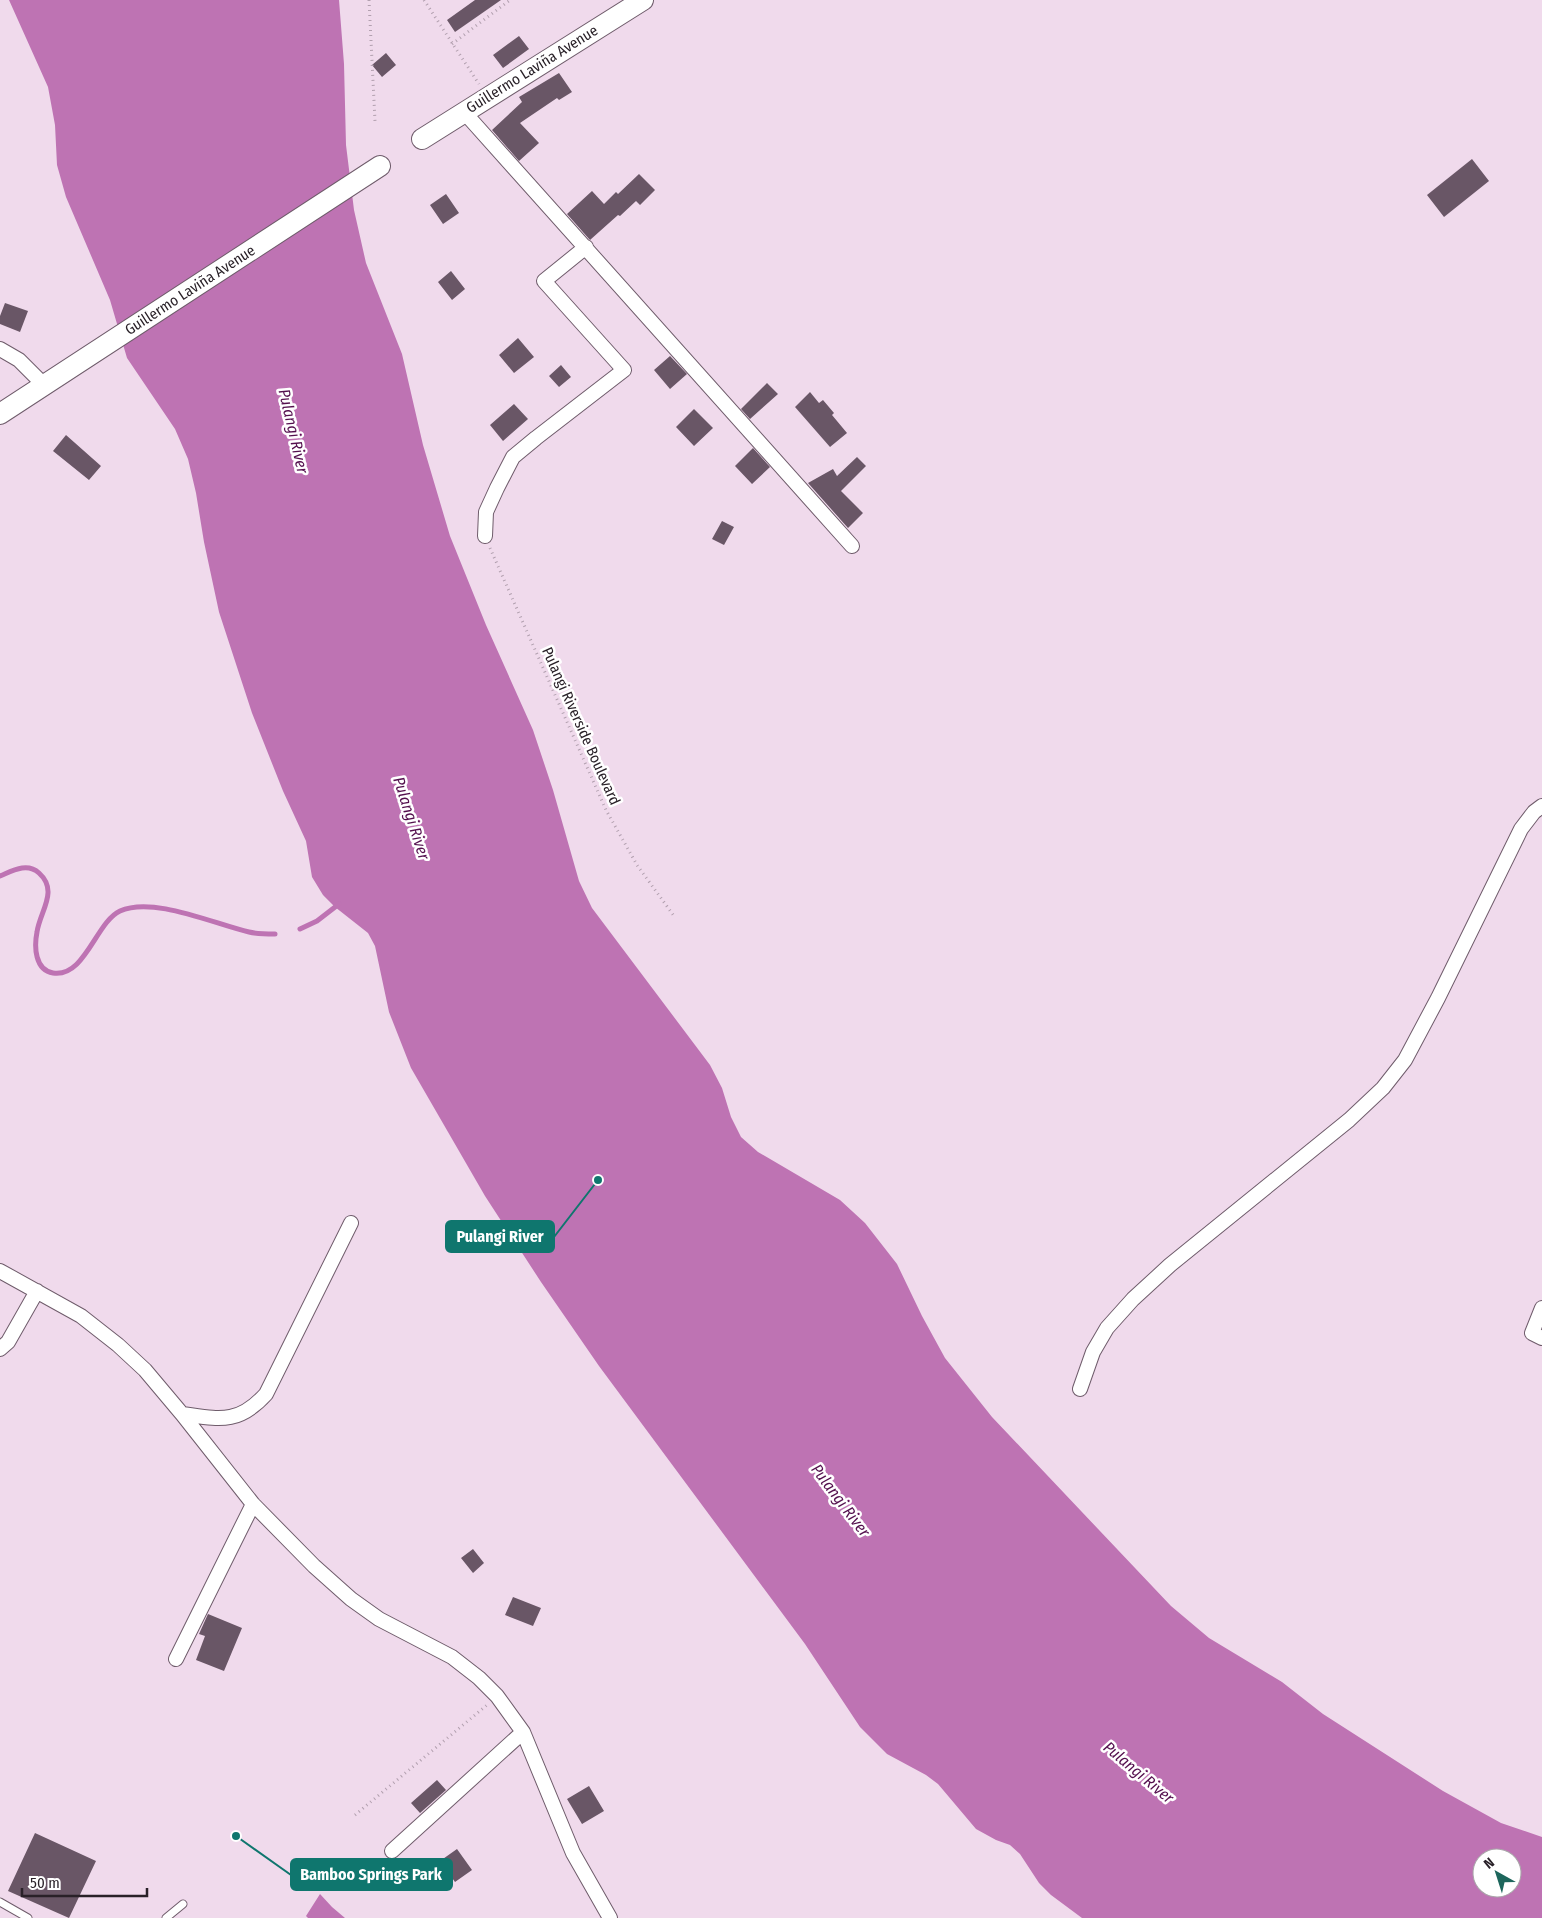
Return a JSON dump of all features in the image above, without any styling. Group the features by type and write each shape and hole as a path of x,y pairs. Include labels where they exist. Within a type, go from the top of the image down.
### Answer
{"street":[{"name":"Guillermo Laviña Avenue","path":"422,139 643,0"},
{"path":"464,112 852,546"},
{"name":"Guillermo Laviña Avenue","path":"0,414 380,166"},
{"path":"485,536 486,512 513,457 624,370 544,281 586,247"},
{"path":"0,348 20,360 44,385"},
{"path":"1080,1389 1093,1352 1107,1328 1133,1299 1170,1265 1349,1120 1383,1088 1405,1060 1438,998 1521,830 1534,812 1542,806"},
{"path":"182,1414 220,1420 240,1414 255,1406 266,1394 350,1223"},
{"path":"0,1271 81,1316 118,1345 145,1370 253,1504 314,1566 351,1599 379,1619 452,1656 497,1696 523,1732 573,1854 610,1918"},
{"path":"0,1349 8,1342 37,1291"},
{"path":"1542,1308 1532,1333 1542,1338"},
{"path":"176,1659 253,1504"},
{"path":"392,1851 523,1732"}],"lane":[{"path":"0,1902 28,1918"},
{"path":"166,1918 183,1904"}],"path":[{"path":"369,0 375,121"},
{"path":"424,0 487,97"},
{"path":"452,44 510,0"},
{"name":"Pulangi Riverside Boulevard","path":"485,536 606,810 637,864 674,916"},
{"path":"355,1815 497,1696"}],"water":[{"path":"9,0 339,0 344,64 346,145 354,210 366,263 402,354 423,445 450,536 486,625 533,730 553,790 579,881 592,908 710,1065 722,1088 731,1117 741,1137 758,1152 840,1200 865,1223 897,1264 945,1358 992,1417 1171,1606 1209,1638 1282,1682 1323,1714 1443,1791 1501,1823 1542,1837 1542,1918 1082,1918 1051,1895 1039,1883 1020,1854 1010,1845 976,1829 938,1784 926,1775 887,1754 860,1727 805,1644 599,1366 485,1196 411,1068 389,1012 375,946 368,933 323,895 312,877 306,841 283,791 252,713 219,612 188,459 175,429 127,358 110,300 66,197 57,165 55,125 48,87"},
{"path":"320,1894 345,1918 308,1918 306,1916"}],"building":[{"path":"475,0 501,0 455,32 447,20"},
{"path":"519,36 529,49 503,68 493,55"},
{"path":"386,53 396,65 382,77 372,65"},
{"path":"559,73 572,92 559,100 557,98 520,123 539,143 519,161 492,130 522,102 519,97"},
{"path":"1472,159 1489,181 1444,217 1427,195"},
{"path":"639,174 655,190 640,205 636,201 590,240 567,214 592,191 604,204 616,192 618,194"},
{"path":"446,194 459,213 443,224 430,205"},
{"path":"451,271 465,289 452,300 438,282"},
{"path":"5,303 28,311 20,332 0,324 0,316"},
{"path":"518,338 534,357 514,373 499,355"},
{"path":"670,356 687,374 670,389 654,370"},
{"path":"561,365 571,377 559,387 549,376"},
{"path":"767,383 778,394 750,419 741,409"},
{"path":"810,392 819,403 823,400 834,413 832,415 847,433 830,447 795,407"},
{"path":"514,404 528,419 503,441 490,425"},
{"path":"694,409 713,428 694,446 676,427"},
{"path":"66,435 101,466 89,480 53,451"},
{"path":"753,448 770,467 752,484 735,466"},
{"path":"857,457 866,466 841,491 863,513 848,528 808,483 833,469 837,476"},
{"path":"722,521 734,527 724,545 712,539"},
{"path":"473,1549 484,1563 473,1573 461,1558"},
{"path":"513,1597 541,1608 533,1626 505,1615"},
{"path":"208,1614 242,1628 224,1671 196,1660 205,1636 199,1634"},
{"path":"437,1780 446,1790 420,1813 411,1803"},
{"path":"589,1786 604,1811 582,1824 567,1799"},
{"path":"35,1833 96,1861 69,1918 8,1891"},
{"path":"457,1849 472,1870 455,1882 440,1861"}],"waterway":[{"path":"0,876 20,868 30,868 39,873 45,880 48,894 37,932 36,951 42,967 53,973 64,972 74,967 112,917 120,911 134,907 166,909 249,932 275,934"},
{"path":"300,929 317,921 339,904"}],"place":[{"name":"Pulangi River","path":"598,1180"},
{"name":"Bamboo Springs Park","path":"236,1836"}]}
